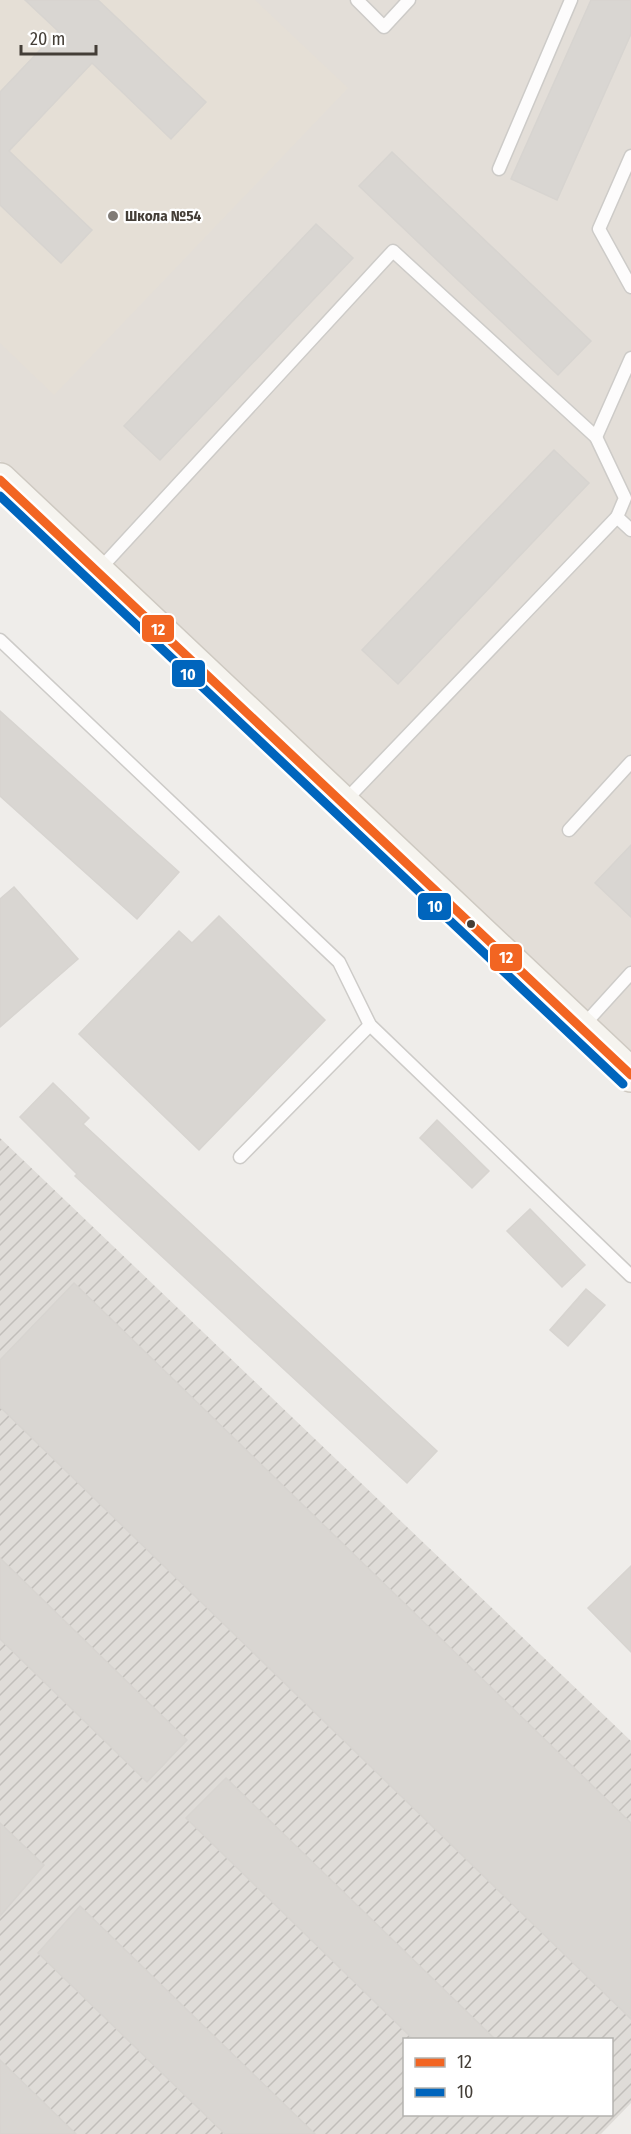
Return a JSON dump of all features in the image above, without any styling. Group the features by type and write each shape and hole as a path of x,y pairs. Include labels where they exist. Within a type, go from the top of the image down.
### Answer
{"street":[{"path":"0,480 631,1075"}],"lane":[{"path":"357,0 384,27 409,0"},
{"path":"499,169 572,0"},
{"path":"631,156 599,229 631,287"},
{"path":"97,572 393,251 596,437 625,498 617,517 343,804"},
{"path":"596,437 631,358"},
{"path":"617,517 631,530"},
{"path":"0,640 339,962 370,1024 631,1276"},
{"path":"569,830 631,762"},
{"path":"581,1028 631,973"},
{"path":"240,1157 370,1024"}],"shaded area":[{"path":"0,0 631,0 631,1061 0,461"},
{"name":"Школа №54","path":"0,0 255,0 348,88 54,395 0,343"},
{"path":"0,1138 631,1741 631,2103 601,2134 0,2134"}],"building":[{"name":"Школа №54","path":"25,0 98,0 206,102 171,139 92,63 9,151 92,230 61,263 0,205 0,92 58,31"},
{"path":"591,0 631,0 631,34 557,200 511,179"},
{"path":"392,152 591,341 558,375 359,186"},
{"path":"316,224 353,258 160,460 124,426"},
{"path":"554,450 589,483 398,684 362,650"},
{"path":"0,711 179,872 137,919 0,796"},
{"path":"631,845 631,917 595,883"},
{"path":"14,887 78,959 0,1027 0,899"},
{"path":"219,916 325,1020 199,1150 79,1034 179,931 192,943"},
{"path":"53,1083 89,1118 83,1124 437,1451 407,1483 75,1176 77,1174 20,1117"},
{"path":"437,1120 489,1171 472,1188 420,1138"},
{"path":"530,1209 585,1265 562,1287 507,1231"},
{"path":"74,1283 631,1823 631,2019 0,1407 0,1360"},
{"path":"586,1289 605,1305 568,1346 550,1330"},
{"path":"0,1558 187,1740 147,1782 0,1639"},
{"path":"631,1566 631,1652 588,1608"},
{"path":"226,1778 494,2038 412,2038 186,1818"},
{"path":"0,1823 44,1865 0,1916"},
{"path":"80,1906 315,2134 225,2134 38,1953"},
{"path":"0,2060 76,2134 0,2134"}],"transit line":[{"name":"12","path":"0,480 631,1075"},
{"name":"10","path":"0,496 623,1084"}],"place":[{"name":"Школа №54","path":"113,216"}]}
